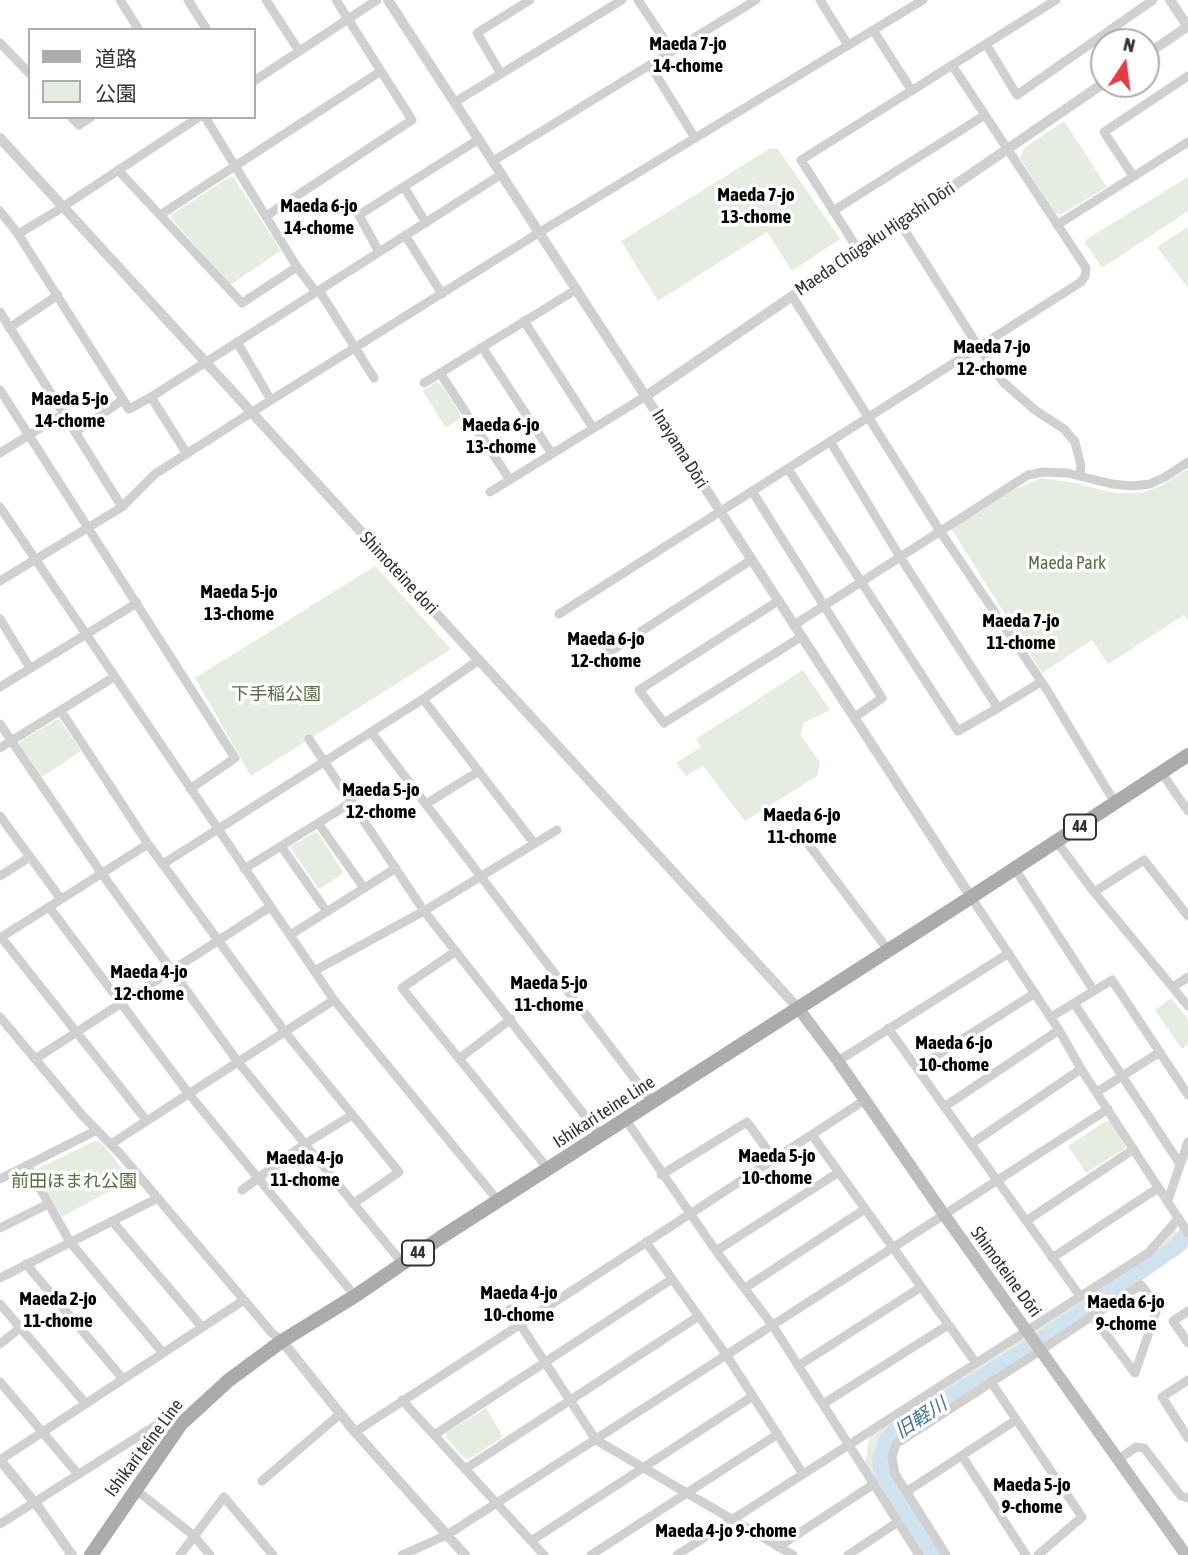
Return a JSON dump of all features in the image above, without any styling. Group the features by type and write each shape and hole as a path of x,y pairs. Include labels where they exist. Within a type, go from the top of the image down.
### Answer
{"main road":[{"name":"Ishikari teine Line","path":"91,1555 181,1424 229,1380 282,1341 1188,755"},
{"name":"Shimoteine Dōri","path":"798,1008 1186,1555"}],"street":[{"path":"120,0 138,28"},
{"path":"188,0 206,28"},
{"path":"266,0 299,51"},
{"path":"266,216 412,120 336,0"},
{"path":"256,80 377,0"},
{"name":"Inayama Dōri","path":"388,0 971,897"},
{"path":"501,74 477,33 530,0"},
{"path":"455,102 622,0"},
{"path":"638,0 672,51"},
{"path":"493,161 756,0"},
{"path":"820,0 848,45"},
{"path":"0,581 122,507 155,474 271,400 540,232 923,0"},
{"path":"859,251 801,160 1056,0"},
{"path":"986,44 1017,95 1153,0"},
{"path":"1160,46 1188,27 1170,0"},
{"path":"873,30 912,91"},
{"path":"0,43 28,72"},
{"path":"650,65 695,138"},
{"path":"559,614 1081,282 1086,268 952,65"},
{"path":"160,215 381,71"},
{"path":"1133,176 1104,132 1188,76"},
{"name":"Maeda Chūgaku Higashi Dōri","path":"646,396 1090,93"},
{"path":"833,211 985,115"},
{"path":"73,119 79,125 88,119"},
{"path":"18,234 195,119"},
{"path":"206,119 297,267 318,291 374,378"},
{"name":"Shimoteine dori","path":"0,138 798,1008"},
{"path":"379,252 359,215 479,139"},
{"path":"1057,225 1188,142"},
{"path":"118,170 242,303 297,267"},
{"path":"0,211 18,234 129,408 207,362 502,174"},
{"path":"404,187 426,223"},
{"path":"900,222 978,346 1011,389 1035,410 1064,429 1075,442 1081,466 1080,476"},
{"path":"405,235 442,294"},
{"path":"424,383 577,289"},
{"path":"5,326 58,296"},
{"path":"792,296 940,531 1041,682 1115,803"},
{"path":"0,313 5,326 122,507"},
{"path":"524,321 593,428"},
{"path":"237,342 271,400"},
{"path":"482,347 552,454"},
{"path":"440,373 510,480"},
{"path":"0,390 235,758 190,789"},
{"path":"490,492 646,396"},
{"path":"151,397 187,454"},
{"path":"75,432 123,400"},
{"path":"0,453 63,414"},
{"path":"830,440 900,557 998,708"},
{"path":"794,625 1028,475 1044,472 1131,486 1150,484 1188,462"},
{"path":"788,469 958,731 1041,682"},
{"path":"752,491 882,698 855,717"},
{"path":"0,507 334,1000 499,1202"},
{"path":"597,660 751,560"},
{"path":"778,601 639,690 664,723 801,637"},
{"path":"0,687 137,603"},
{"path":"0,620 30,668"},
{"path":"163,864 423,699 479,660"},
{"path":"0,748 114,677"},
{"path":"423,699 534,844"},
{"path":"61,711 148,844 285,1032 399,1172 353,1204"},
{"path":"0,724 102,874 238,1062 403,1264"},
{"path":"371,732 653,1103"},
{"path":"309,739 424,911 601,1136"},
{"path":"426,804 478,771"},
{"path":"1161,772 1188,811"},
{"path":"244,869 352,802"},
{"path":"0,816 61,899"},
{"path":"318,823 364,888"},
{"path":"314,971 481,878 557,830"},
{"path":"1057,842 1094,892 1188,1006"},
{"path":"147,1121 0,938 148,844"},
{"path":"809,845 888,950"},
{"path":"281,846 327,912"},
{"path":"0,876 30,857"},
{"path":"1094,892 1144,860 1188,916"},
{"path":"290,936 396,868"},
{"path":"1015,869 1094,991"},
{"path":"971,897 1051,1017 1081,1069 1188,1233"},
{"path":"49,907 189,1094 355,1296"},
{"path":"35,1059 270,907"},
{"path":"456,951 402,988 549,1170"},
{"path":"838,1061 1009,953"},
{"path":"1173,986 1188,977"},
{"path":"1051,1017 1112,980 1188,1095"},
{"path":"917,1068 1035,993"},
{"path":"111,1144 334,1000"},
{"path":"1074,1003 1180,1164"},
{"path":"0,1017 272,1333 282,1341 355,1432 465,1555"},
{"path":"460,1058 511,1019"},
{"path":"888,1028 1080,1296"},
{"path":"944,1107 1059,1030"},
{"path":"1097,1092 1160,1052"},
{"path":"971,1144 1081,1069"},
{"path":"355,1432 865,1100"},
{"path":"402,1555 447,1535 497,1504 1108,1109"},
{"path":"243,1189 305,1144 352,1115"},
{"path":"625,1120 661,1175 773,1326 919,1555"},
{"path":"661,1175 747,1122 774,1159"},
{"path":"0,1179 97,1130"},
{"path":"812,1135 976,1363"},
{"path":"1168,1200 1188,1142"},
{"path":"1026,1221 1134,1149"},
{"path":"27,1165 69,1242 163,1353"},
{"path":"716,1251 839,1172"},
{"path":"1052,1258 1158,1188"},
{"path":"0,1278 158,1198"},
{"path":"0,1228 48,1204"},
{"path":"745,1288 865,1209"},
{"path":"112,1221 202,1327"},
{"path":"677,1555 1148,1253 1180,1221"},
{"path":"646,1242 727,1356 803,1474"},
{"path":"26,1264 123,1379"},
{"path":"434,1435 672,1279"},
{"path":"946,1555 892,1465 896,1444 1041,1350 1092,1316 1141,1284 1158,1306 1135,1373 1092,1316"},
{"path":"799,1366 921,1287"},
{"path":"72,1555 0,1460 244,1300"},
{"path":"0,1304 86,1404"},
{"path":"510,1310 596,1440 793,1555"},
{"path":"1188,1311 1173,1321 1188,1343"},
{"path":"465,1469 699,1316"},
{"path":"823,1404 948,1325"},
{"path":"0,1344 20,1328"},
{"path":"1188,1380 1162,1397 1188,1438"},
{"path":"0,1382 77,1473"},
{"path":"990,1382 1083,1517 1038,1555"},
{"path":"531,1541 753,1396"},
{"path":"402,1400 544,1555"},
{"path":"262,1482 340,1414"},
{"path":"906,1492 1016,1420"},
{"path":"0,1524 161,1422 181,1424"},
{"path":"591,1555 778,1434"},
{"path":"1119,1459 1136,1447 1144,1448 1181,1496 1188,1498"},
{"path":"962,1456 1026,1555"},
{"path":"778,1547 874,1484"},
{"path":"136,1490 193,1535 210,1555"},
{"path":"180,1555 224,1497 274,1555"},
{"path":"848,1555 898,1522"}],"green space":[{"path":"1064,121 1107,187 1060,215 1055,213 1020,158 1024,148"},
{"path":"771,148 778,149 840,239 792,271 767,232 658,301 621,241"},
{"path":"230,177 234,178 281,251 230,285 171,218 172,214"},
{"path":"1188,177 1188,211 1102,268 1085,243 1087,239"},
{"path":"1188,227 1188,288 1157,247"},
{"path":"436,382 441,384 462,417 446,428 423,391"},
{"name":"Maeda Park","path":"1188,469 1188,621 1184,615 1108,664 1092,640 1042,673 952,530 957,524 1008,492 1041,478 1114,493 1142,493 1162,485"},
{"name":"下手稲公園","path":"375,566 451,649 251,776 195,678"},
{"path":"803,670 830,710 803,723 801,735 820,763 817,776 745,821 703,766 686,776 676,763 701,747 696,739"},
{"path":"60,720 81,751 42,777 20,745 21,741"},
{"path":"315,832 344,873 319,889 291,849 291,846"},
{"path":"1171,998 1188,1019 1188,1044 1182,1049 1155,1010"},
{"path":"1106,1121 1111,1121 1125,1146 1124,1149 1086,1173 1068,1146"},
{"name":"前田ほまれ公園","path":"95,1141 101,1142 131,1179 62,1217 37,1174 39,1168"},
{"path":"1174,1228 1188,1248 894,1442 890,1462 943,1555 921,1555 865,1464 870,1433 1152,1252"},
{"path":"486,1408 503,1437 465,1459 446,1437 446,1433"}],"waterway":[{"name":"旧軽川","path":"1042,1339 1176,1247 1188,1232"},
{"name":"旧軽川","path":"932,1555 882,1472 880,1462 886,1441 895,1431 1030,1347"}],"district":[{"name":"Maeda 7-jo 14-chome","path":"688,55"},
{"name":"Maeda 7-jo 13-chome","path":"756,206"},
{"name":"Maeda 6-jo 14-chome","path":"319,217"},
{"name":"Maeda 7-jo 12-chome","path":"992,358"},
{"name":"Maeda 5-jo 14-chome","path":"70,410"},
{"name":"Maeda 6-jo 13-chome","path":"501,436"},
{"name":"Maeda 5-jo 13-chome","path":"239,603"},
{"name":"Maeda 7-jo 11-chome","path":"1021,632"},
{"name":"Maeda 6-jo 12-chome","path":"606,650"},
{"name":"Maeda 5-jo 12-chome","path":"381,801"},
{"name":"Maeda 6-jo 11-chome","path":"802,826"},
{"name":"Maeda 4-jo 12-chome","path":"149,983"},
{"name":"Maeda 5-jo 11-chome","path":"549,994"},
{"name":"Maeda 6-jo 10-chome","path":"954,1054"},
{"name":"Maeda 5-jo 10-chome","path":"777,1167"},
{"name":"Maeda 4-jo 11-chome","path":"305,1169"},
{"name":"Maeda 4-jo 10-chome","path":"519,1304"},
{"name":"Maeda 2-jo 11-chome","path":"58,1310"},
{"name":"Maeda 6-jo 9-chome","path":"1126,1313"},
{"name":"Maeda 5-jo 9-chome","path":"1032,1496"},
{"name":"Maeda 4-jo 9-chome","path":"726,1531"}]}
